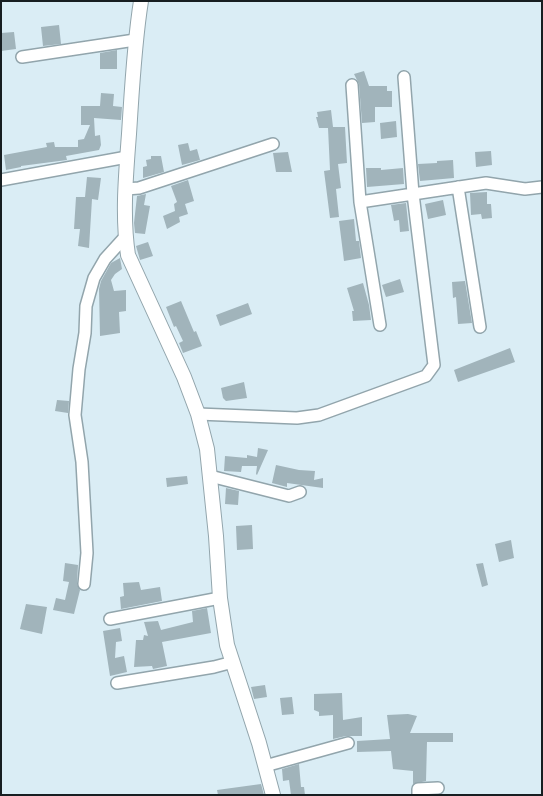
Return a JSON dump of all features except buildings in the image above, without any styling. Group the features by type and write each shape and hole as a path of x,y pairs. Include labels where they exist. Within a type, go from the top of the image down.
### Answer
{"street":[{"path":"141,1 135,40 127,158 125,237 128,256 184,377 198,414 207,448 220,598 227,645 273,795"},
{"path":"22,57 135,40"},
{"path":"198,414 296,418 318,415 426,376 434,365 413,194 404,77"},
{"path":"352,85 360,202 380,325"},
{"path":"126,189 138,188 273,144"},
{"path":"1,180 127,158"},
{"path":"360,202 486,183 525,189 542,187"},
{"path":"458,187 480,328"},
{"path":"84,584 87,553 82,462 75,415 79,369 85,333 86,306 94,278 106,259 125,237"},
{"path":"210,476 290,496 300,492"},
{"path":"110,619 220,598"},
{"path":"117,683 214,667 233,662"},
{"path":"265,766 348,743"},
{"path":"418,795 418,788 438,788"}]}
